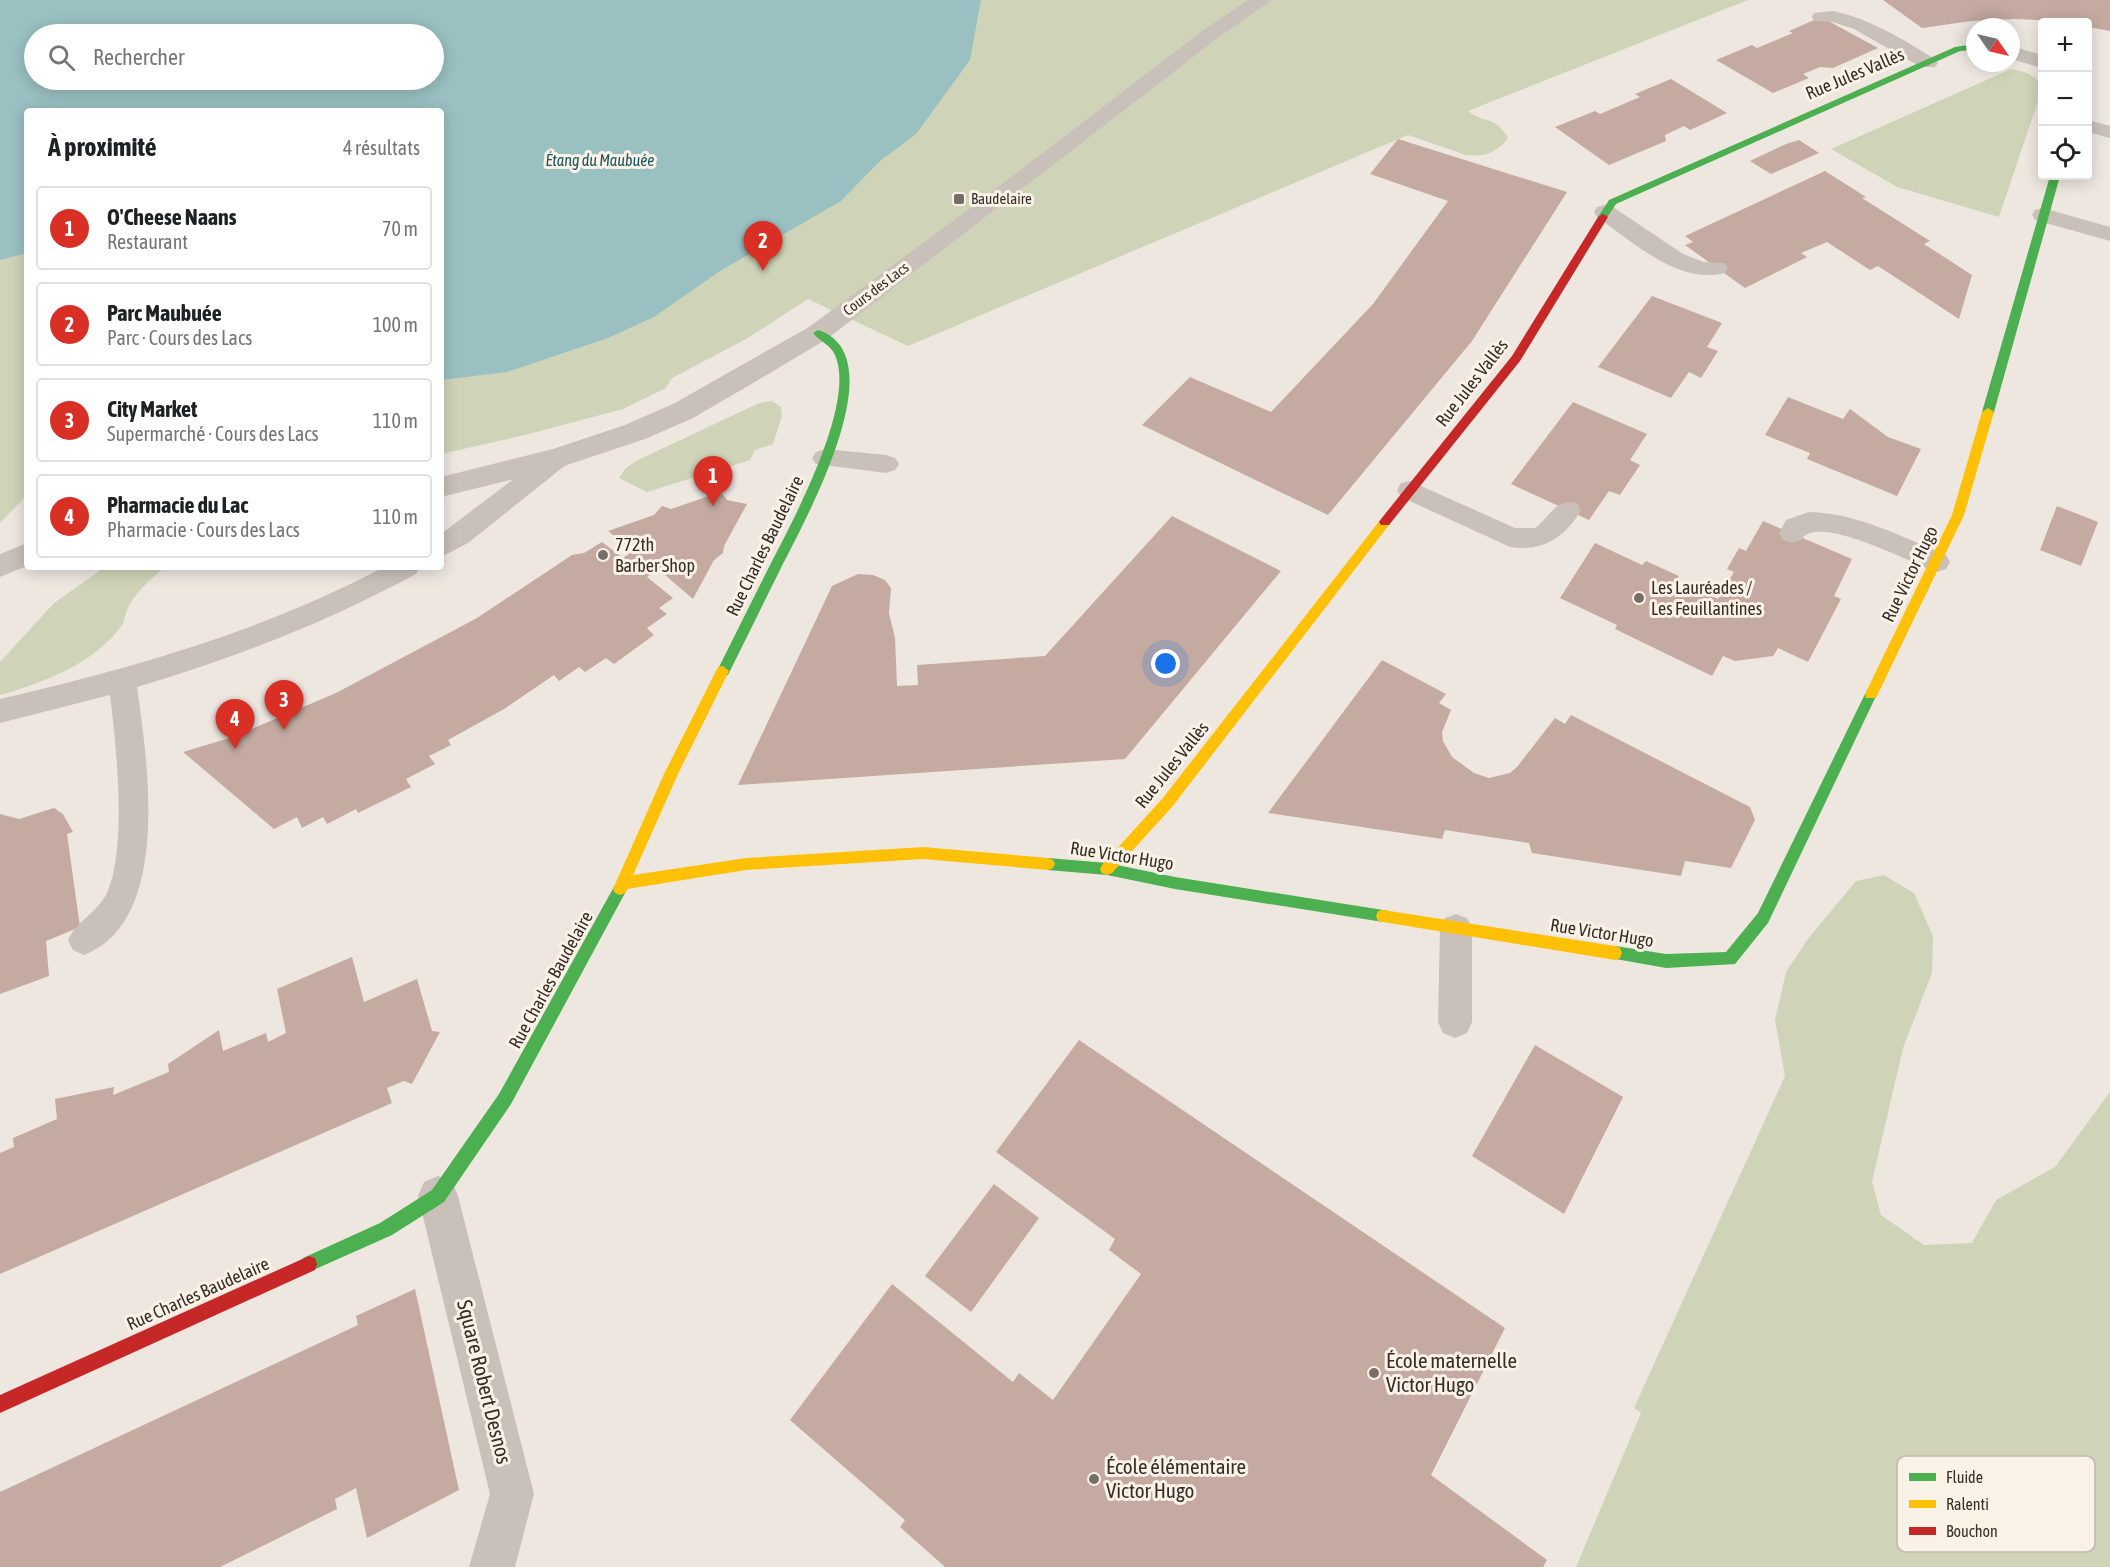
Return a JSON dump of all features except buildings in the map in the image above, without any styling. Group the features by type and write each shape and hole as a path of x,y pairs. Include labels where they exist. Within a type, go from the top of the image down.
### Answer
{"street":[{"name":"Cours des Lacs","path":"444,486 558,458 635,432 682,411 818,333 980,212 1204,39 1262,0"},
{"name":"Rue Jules Vallès","path":"1107,869 1167,803 1410,490 1516,358 1612,202 1958,49 1966,48"},
{"path":"2020,55 2038,60"},
{"name":"Rue Victor Hugo","path":"624,883 768,862 923,853 1107,869 1175,883 1666,961 1730,959 1763,918 1958,515 2054,180"},
{"name":"Rue Charles Baudelaire","path":"0,1404 386,1229 438,1196 505,1099 573,980 624,883 671,774 809,500 838,423 843,396 842,357 833,343 818,333"},
{"path":"0,566 24,555"},
{"name":"Square Robert Desnos","path":"438,1196 512,1494 492,1567"}],"lane":[{"path":"1821,17 1830,15 1853,21 1928,63"},
{"path":"2092,127 2110,132"},
{"path":"1605,212 1687,266 1708,271 1717,268"},
{"path":"2043,215 2110,234"},
{"path":"444,545 477,523 558,458"},
{"path":"825,458 886,464"},
{"path":"1410,490 1510,537 1523,540 1546,535 1554,529 1568,510"},
{"path":"1791,533 1796,526 1804,523 1832,522 1937,562"},
{"path":"0,711 84,691 245,641 372,587 402,570"},
{"path":"84,940 112,913 122,895 130,860 132,748 122,679"},
{"path":"1455,1022 1456,928"}],"green space":[{"path":"0,0 1748,0 1468,111 1499,126 1508,138 1490,153 1466,155 1408,135 908,346 808,299 746,339 672,378 666,388 623,409 444,453 444,108 24,108 24,498 0,523"},
{"path":"2004,72 2020,72 2034,77 2038,81 2038,101 1999,217 1897,187 1831,149"},
{"path":"772,401 781,407 782,416 773,444 755,450 750,460 647,492 619,478 626,468 636,461 759,403"},
{"path":"101,570 162,570 140,590 128,608 122,625 98,650 51,678 0,695 0,662 54,603"},
{"path":"1884,875 1914,893 1933,936 1932,973 1903,1048 1872,1182 1881,1215 1924,1245 1972,1243 1996,1200 2055,1167 2110,1092 2110,1567 1576,1567 1641,1413 1634,1408 1785,1076 1775,1020 1786,972 1808,939 1856,881"}],"water":[{"name":"Étang du Maubuée","path":"0,0 981,0 970,60 916,134 880,161 841,201 720,271 654,317 608,338 507,372 444,380 444,108 24,108 24,254 0,260"}],"traffic: fast":[{"path":"1603,217 1612,202 1958,49 1966,48"},
{"path":"1988,412 2054,180"},
{"path":"723,671 811,495 834,438 841,410 844,383 842,359 836,347 818,333"},
{"path":"1615,953 1666,961 1730,959 1763,918 1871,694"},
{"path":"1048,864 1107,869 1175,883 1383,916"},
{"path":"309,1264 386,1229 438,1196 505,1099 620,889"}],"traffic: slow":[{"path":"1871,694 1958,515 1988,412"},
{"path":"1107,869 1167,803 1385,522"},
{"path":"620,889 671,774 723,671"},
{"path":"624,883 746,864 923,853 1048,864"},
{"path":"1383,916 1615,953"}],"traffic: jam":[{"path":"1385,522 1516,358 1603,217"},
{"path":"0,1404 309,1264"}],"place":[{"name":"Baudelaire","path":"959,199"},
{"name":"Parc Maubuée","path":"763,271"},
{"name":"O'Cheese Naans","path":"713,506"},
{"name":"772th Barber Shop","path":"603,555"},
{"name":"Les Lauréades / Les Feuillantines","path":"1639,598"},
{"name":"City Market","path":"284,730"},
{"name":"Pharmacie du Lac","path":"235,749"},
{"name":"École maternelle Victor Hugo","path":"1374,1373"},
{"name":"École élémentaire Victor Hugo","path":"1094,1479"}]}
